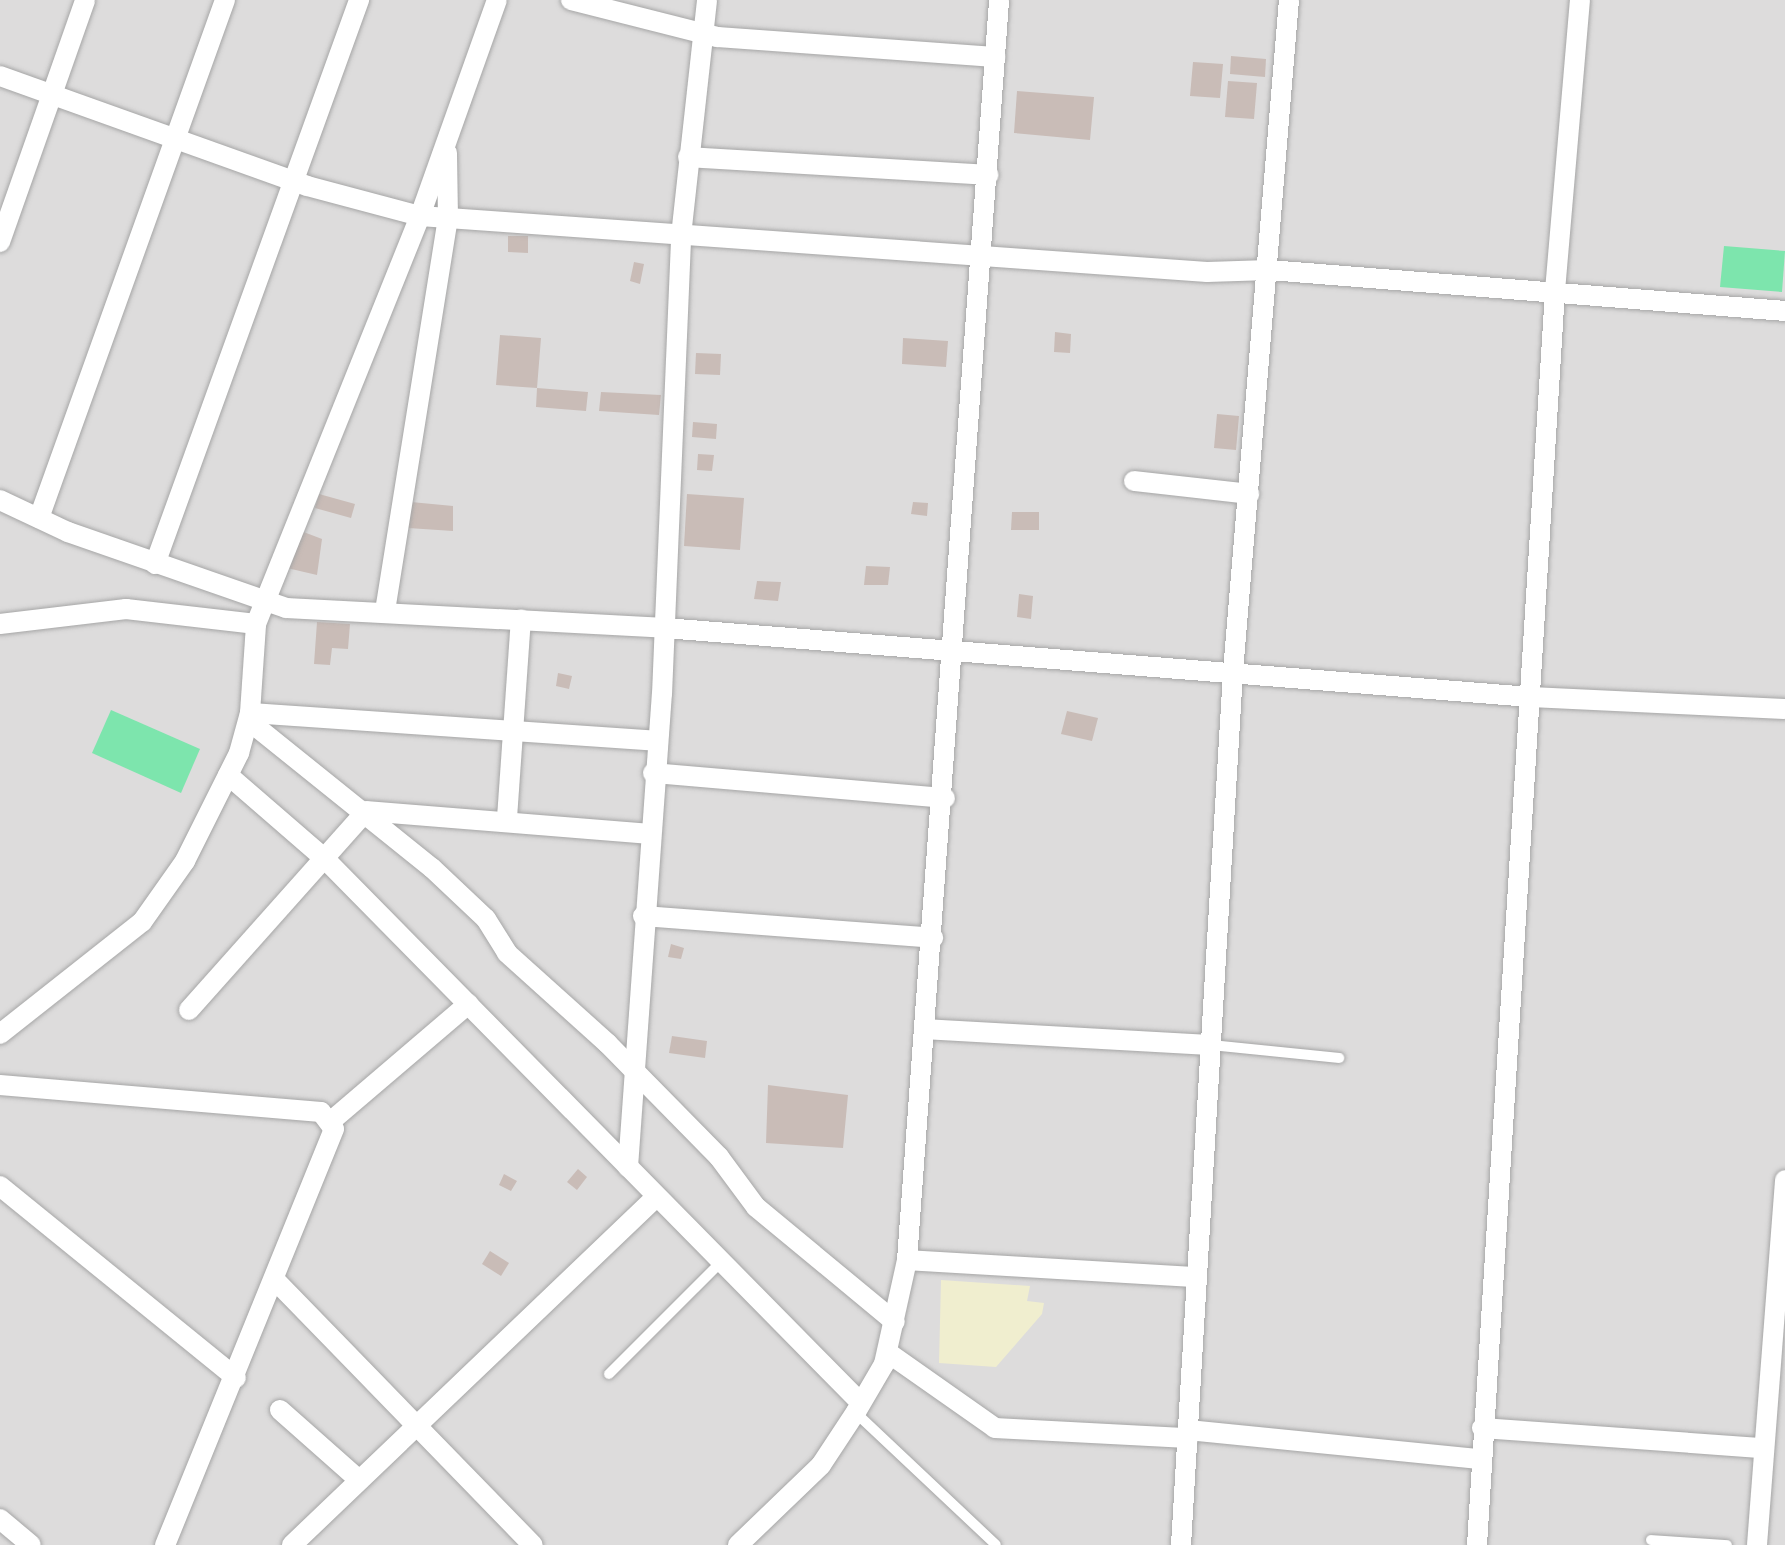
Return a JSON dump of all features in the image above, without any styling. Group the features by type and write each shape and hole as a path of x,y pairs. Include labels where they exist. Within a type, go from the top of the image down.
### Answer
{"street":[{"path":"0,242 85,0"},
{"path":"39,518 225,0"},
{"path":"155,564 359,0"},
{"path":"0,1034 142,922 185,860 228,775 250,717 256,624 420,216 497,0"},
{"path":"571,0 705,31 995,56"},
{"path":"628,1168 665,628 681,236 707,0"},
{"path":"738,1545 821,1465 858,1408 887,1352 907,1260 956,653 999,0"},
{"path":"1182,1545 1233,672 1289,0"},
{"path":"1477,1545 1555,291 1580,0"},
{"path":"0,76 293,182 420,216 1207,272 1269,270 1785,311"},
{"path":"385,610 448,218 446,142"},
{"path":"688,157 988,175"},
{"path":"1134,481 1249,494"},
{"path":"0,500 155,564 266,604 665,628 1530,697 1785,709"},
{"path":"0,640 8,624 126,610 256,624"},
{"path":"508,818 521,618"},
{"path":"250,717 657,741"},
{"path":"250,717 366,811 486,919 507,954 632,1070 718,1157 756,1207 895,1322"},
{"path":"653,772 945,798"},
{"path":"228,775 326,860 721,1262 858,1408"},
{"path":"366,811 508,818 650,834"},
{"path":"190,1010 366,811"},
{"path":"643,916 933,938"},
{"path":"330,1122 468,1004"},
{"path":"924,1029 1209,1045"},
{"path":"0,1084 321,1112 330,1122 333,1138 164,1545"},
{"path":"1757,1545 1785,1180"},
{"path":"0,1186 236,1378"},
{"path":"292,1545 656,1196"},
{"path":"907,1260 1196,1276"},
{"path":"274,1279 533,1545"},
{"path":"887,1352 995,1428 1188,1434 1480,1460"},
{"path":"280,1410 359,1480"},
{"path":"1482,1428 1764,1448"},
{"path":"0,1519 31,1545"}],"lane":[{"path":"1209,1045 1339,1058"},
{"path":"610,1374 721,1262"},
{"path":"858,1408 996,1545"},
{"path":"1651,1540 1727,1545"}],"shaded area":[{"path":"0,0 1785,0 1785,1545 0,1545"},
{"path":"941,1280 1030,1286 1027,1301 1044,1303 1042,1314 996,1367 939,1363"}],"green space":[{"path":"1724,246 1785,251 1782,292 1720,287"},
{"path":"111,710 200,749 181,793 92,753"}],"building":[{"path":"1231,56 1266,59 1265,77 1230,74"},
{"path":"1193,62 1223,64 1220,98 1190,96"},
{"path":"1228,81 1257,83 1254,119 1225,117"},
{"path":"1017,91 1094,97 1090,140 1014,133"},
{"path":"508,236 528,236 528,253 508,252"},
{"path":"634,262 644,264 640,284 630,281"},
{"path":"1055,332 1071,334 1070,353 1054,352"},
{"path":"500,335 541,338 537,388 496,385"},
{"path":"903,338 948,341 946,367 902,364"},
{"path":"696,353 721,354 720,375 695,374"},
{"path":"537,388 588,392 586,411 536,407"},
{"path":"601,392 661,395 659,415 599,411"},
{"path":"1217,414 1239,416 1236,450 1214,448"},
{"path":"693,422 717,424 716,439 692,437"},
{"path":"698,454 714,455 712,471 697,470"},
{"path":"319,494 355,504 351,518 315,508"},
{"path":"687,494 744,498 740,550 684,546"},
{"path":"411,502 453,506 453,531 408,528"},
{"path":"913,502 928,503 927,516 911,514"},
{"path":"1012,512 1039,512 1039,530 1011,530"},
{"path":"301,531 322,539 317,575 287,568"},
{"path":"866,566 890,567 888,585 864,585"},
{"path":"757,581 781,582 778,601 754,599"},
{"path":"1019,594 1033,596 1031,619 1017,617"},
{"path":"317,622 350,624 348,649 332,648 330,665 314,664"},
{"path":"558,673 572,676 569,689 556,686"},
{"path":"1067,711 1098,718 1092,741 1061,734"},
{"path":"671,944 684,948 681,959 668,957"},
{"path":"672,1036 707,1041 705,1058 669,1053"},
{"path":"768,1085 848,1095 843,1148 766,1143"},
{"path":"578,1169 587,1177 577,1190 567,1182"},
{"path":"504,1174 517,1181 511,1191 499,1185"},
{"path":"490,1251 509,1263 501,1276 482,1264"}]}
